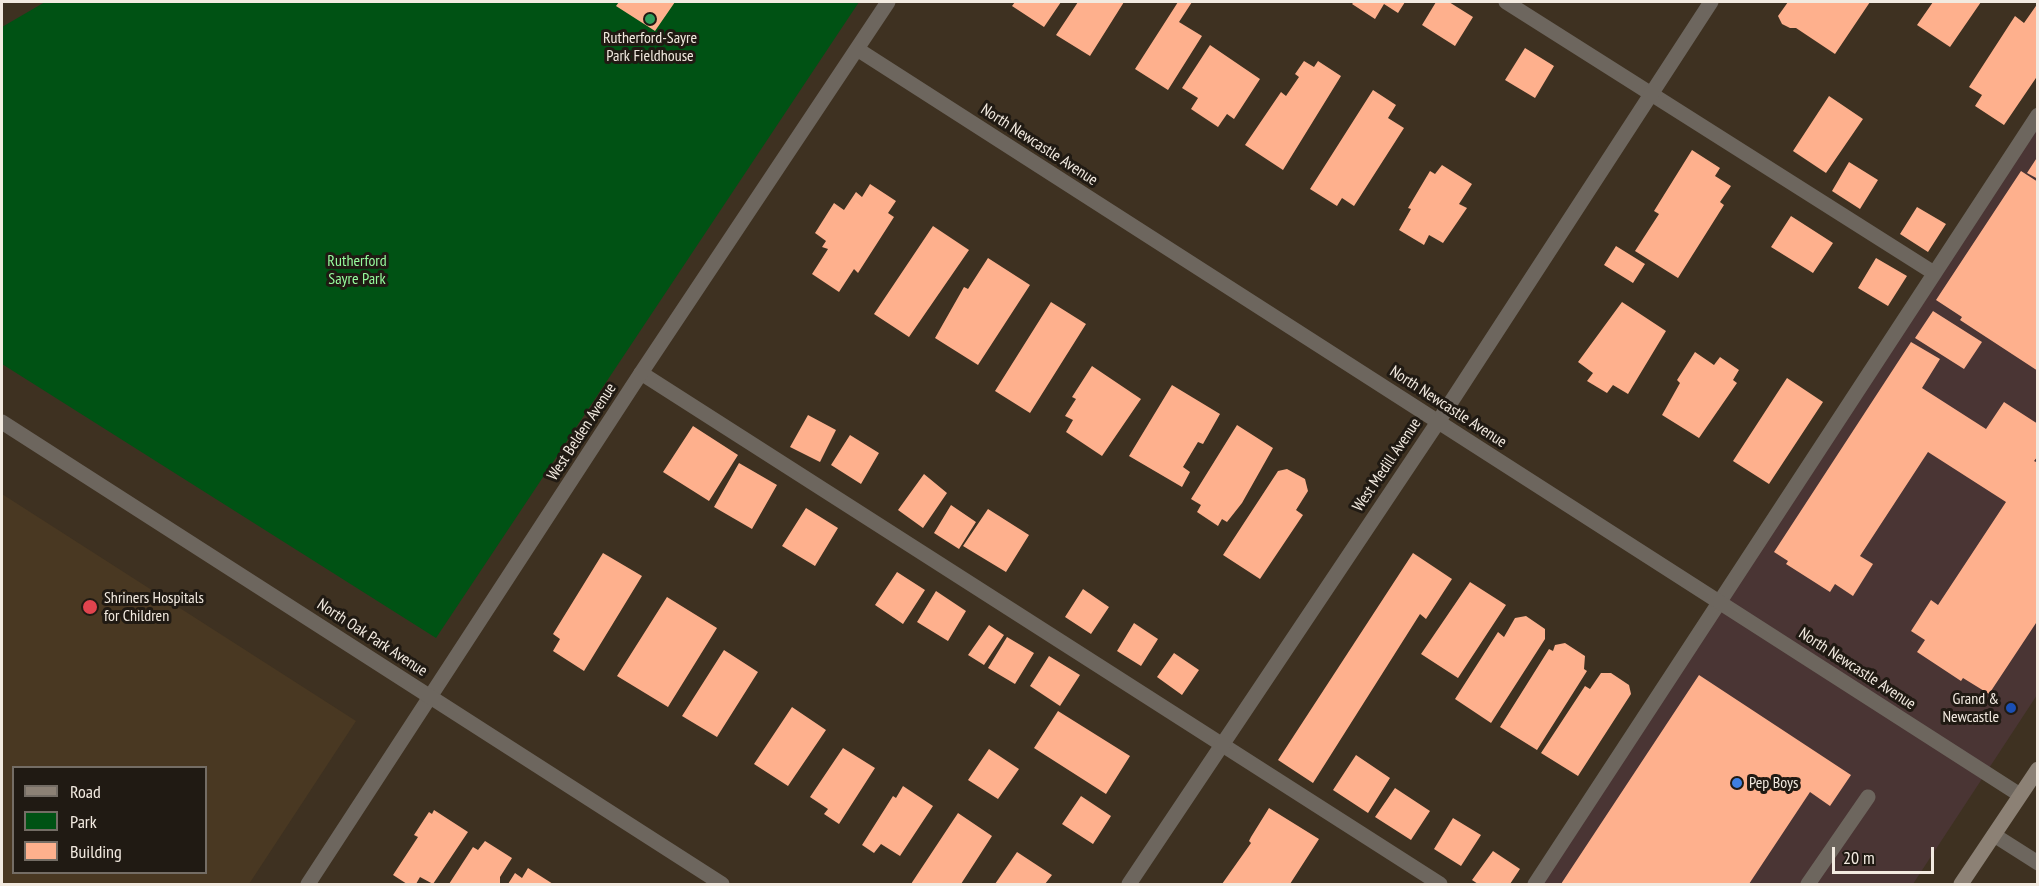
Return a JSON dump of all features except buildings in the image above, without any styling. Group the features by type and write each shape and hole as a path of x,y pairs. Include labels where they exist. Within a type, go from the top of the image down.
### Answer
{"main road":[{"path":"1961,885 2037,769"}],"street":[{"name":"West Belden Avenue","path":"308,885 432,698 641,373 888,2"},
{"path":"1506,2 1934,273"},
{"name":"West Medill Avenue","path":"1129,885 1438,422 1711,2"},
{"name":"North Newcastle Avenue","path":"856,49 2020,795"},
{"path":"1535,885 2037,115"},
{"path":"641,373 1440,885"},
{"name":"North Oak Park Avenue","path":"2,423 722,885"},
{"path":"1808,885 1868,797"},
{"path":"1994,835 2037,863"}],"shaded area":[{"path":"2037,120 2037,695 1913,884 1531,884"},
{"name":"Shriners Hospitals for Children","path":"2,494 356,721 249,884 2,884"}],"green space":[{"name":"Rutherford Sayre Park","path":"45,2 859,2 436,638 2,364 2,27"}],"place":[{"name":"Rutherford-Sayre Park Fieldhouse","path":"650,19"},
{"name":"Shriners Hospitals for Children","path":"90,607"},
{"name":"Grand & Newcastle","path":"2011,708"},
{"name":"Pep Boys","path":"1737,783"}]}
